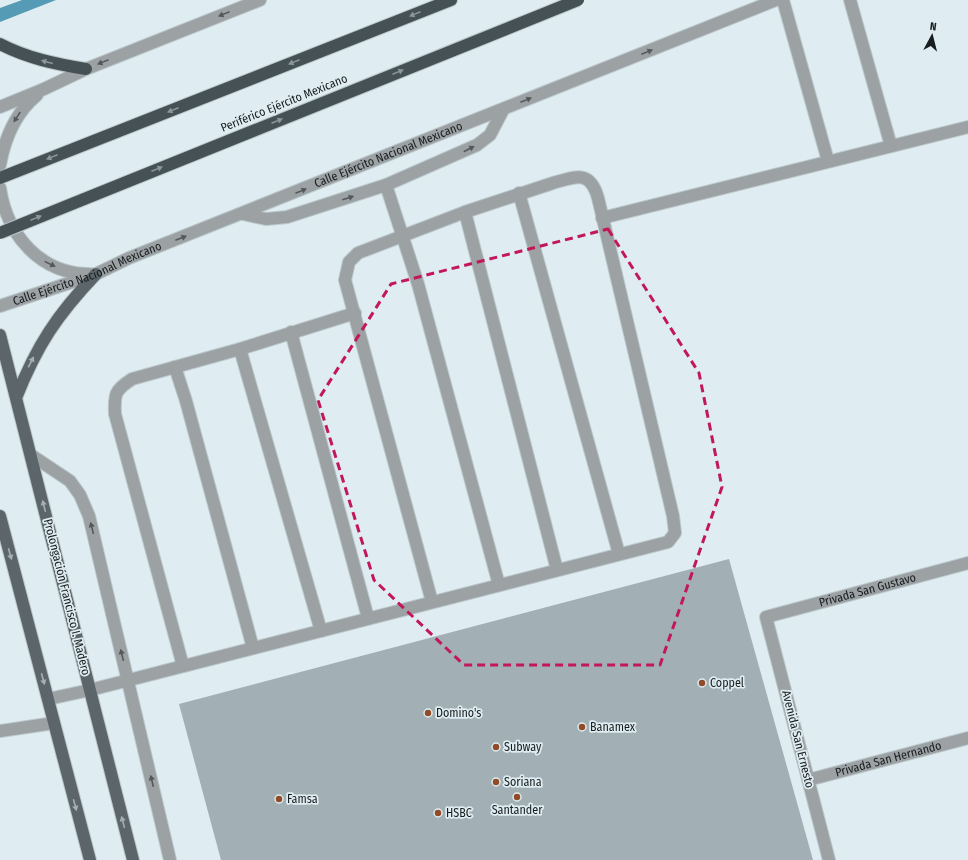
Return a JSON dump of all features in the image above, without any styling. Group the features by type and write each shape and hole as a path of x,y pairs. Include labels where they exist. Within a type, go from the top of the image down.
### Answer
{"highway":[{"path":"0,178 451,0"},
{"name":"Periférico Ejército Mexicano","path":"0,232 578,0"},
{"path":"0,44 14,51 49,63 86,69"}],"main road":[{"path":"16,398 30,363 48,331 70,301 96,274"},
{"name":"Prolongación Francisco I. Madero","path":"0,335 133,860"},
{"path":"0,516 90,860"}],"street":[{"path":"0,107 44,89 86,69 260,0"},
{"name":"Calle Ejército Nacional Mexicano","path":"0,306 96,274 129,258 243,214 776,0"},
{"path":"783,0 828,161"},
{"path":"850,0 891,146"},
{"path":"0,165 3,148 9,131 19,114 30,100 44,89"},
{"path":"243,214 266,219 287,217 386,185 477,145 490,135 503,110"},
{"path":"602,218 968,127"},
{"path":"48,699 90,690 668,542 675,533 674,516 595,186 586,178 575,177 519,193 465,212 358,253 350,262 345,280 432,602"},
{"path":"386,185 418,284 499,585"},
{"path":"0,188 2,204 9,222 18,238 31,252 45,263 61,270 78,274 96,274"},
{"path":"519,193 619,554"},
{"path":"465,212 557,570"},
{"path":"183,666 115,414 114,397 120,387 132,380 175,366 240,349 355,313"},
{"path":"291,332 368,618"},
{"path":"240,349 321,631"},
{"path":"175,366 253,648"},
{"path":"31,455 70,481 80,495 89,516 129,680 170,860"},
{"name":"Privada San Gustavo","path":"766,617 968,563"},
{"name":"Avenida San Ernesto","path":"766,617 829,860"},
{"path":"0,731 54,723"},
{"name":"Privada San Hernando","path":"808,780 968,738"}],"highlighted area":[{"path":"608,229 699,373 722,487 660,665 464,665 374,580 318,400 391,284"}],"water":[{"path":"22,0 56,0 0,22 0,8"}],"building":[{"name":"Soriana","path":"729,559 813,860 221,860 179,704"}],"place":[{"name":"Coppel","path":"702,683"},
{"name":"Domino's","path":"428,713"},
{"name":"Banamex","path":"582,727"},
{"name":"Subway","path":"496,747"},
{"name":"Soriana","path":"496,782"},
{"name":"Santander","path":"517,797"},
{"name":"Famsa","path":"279,799"},
{"name":"HSBC","path":"438,813"}]}
